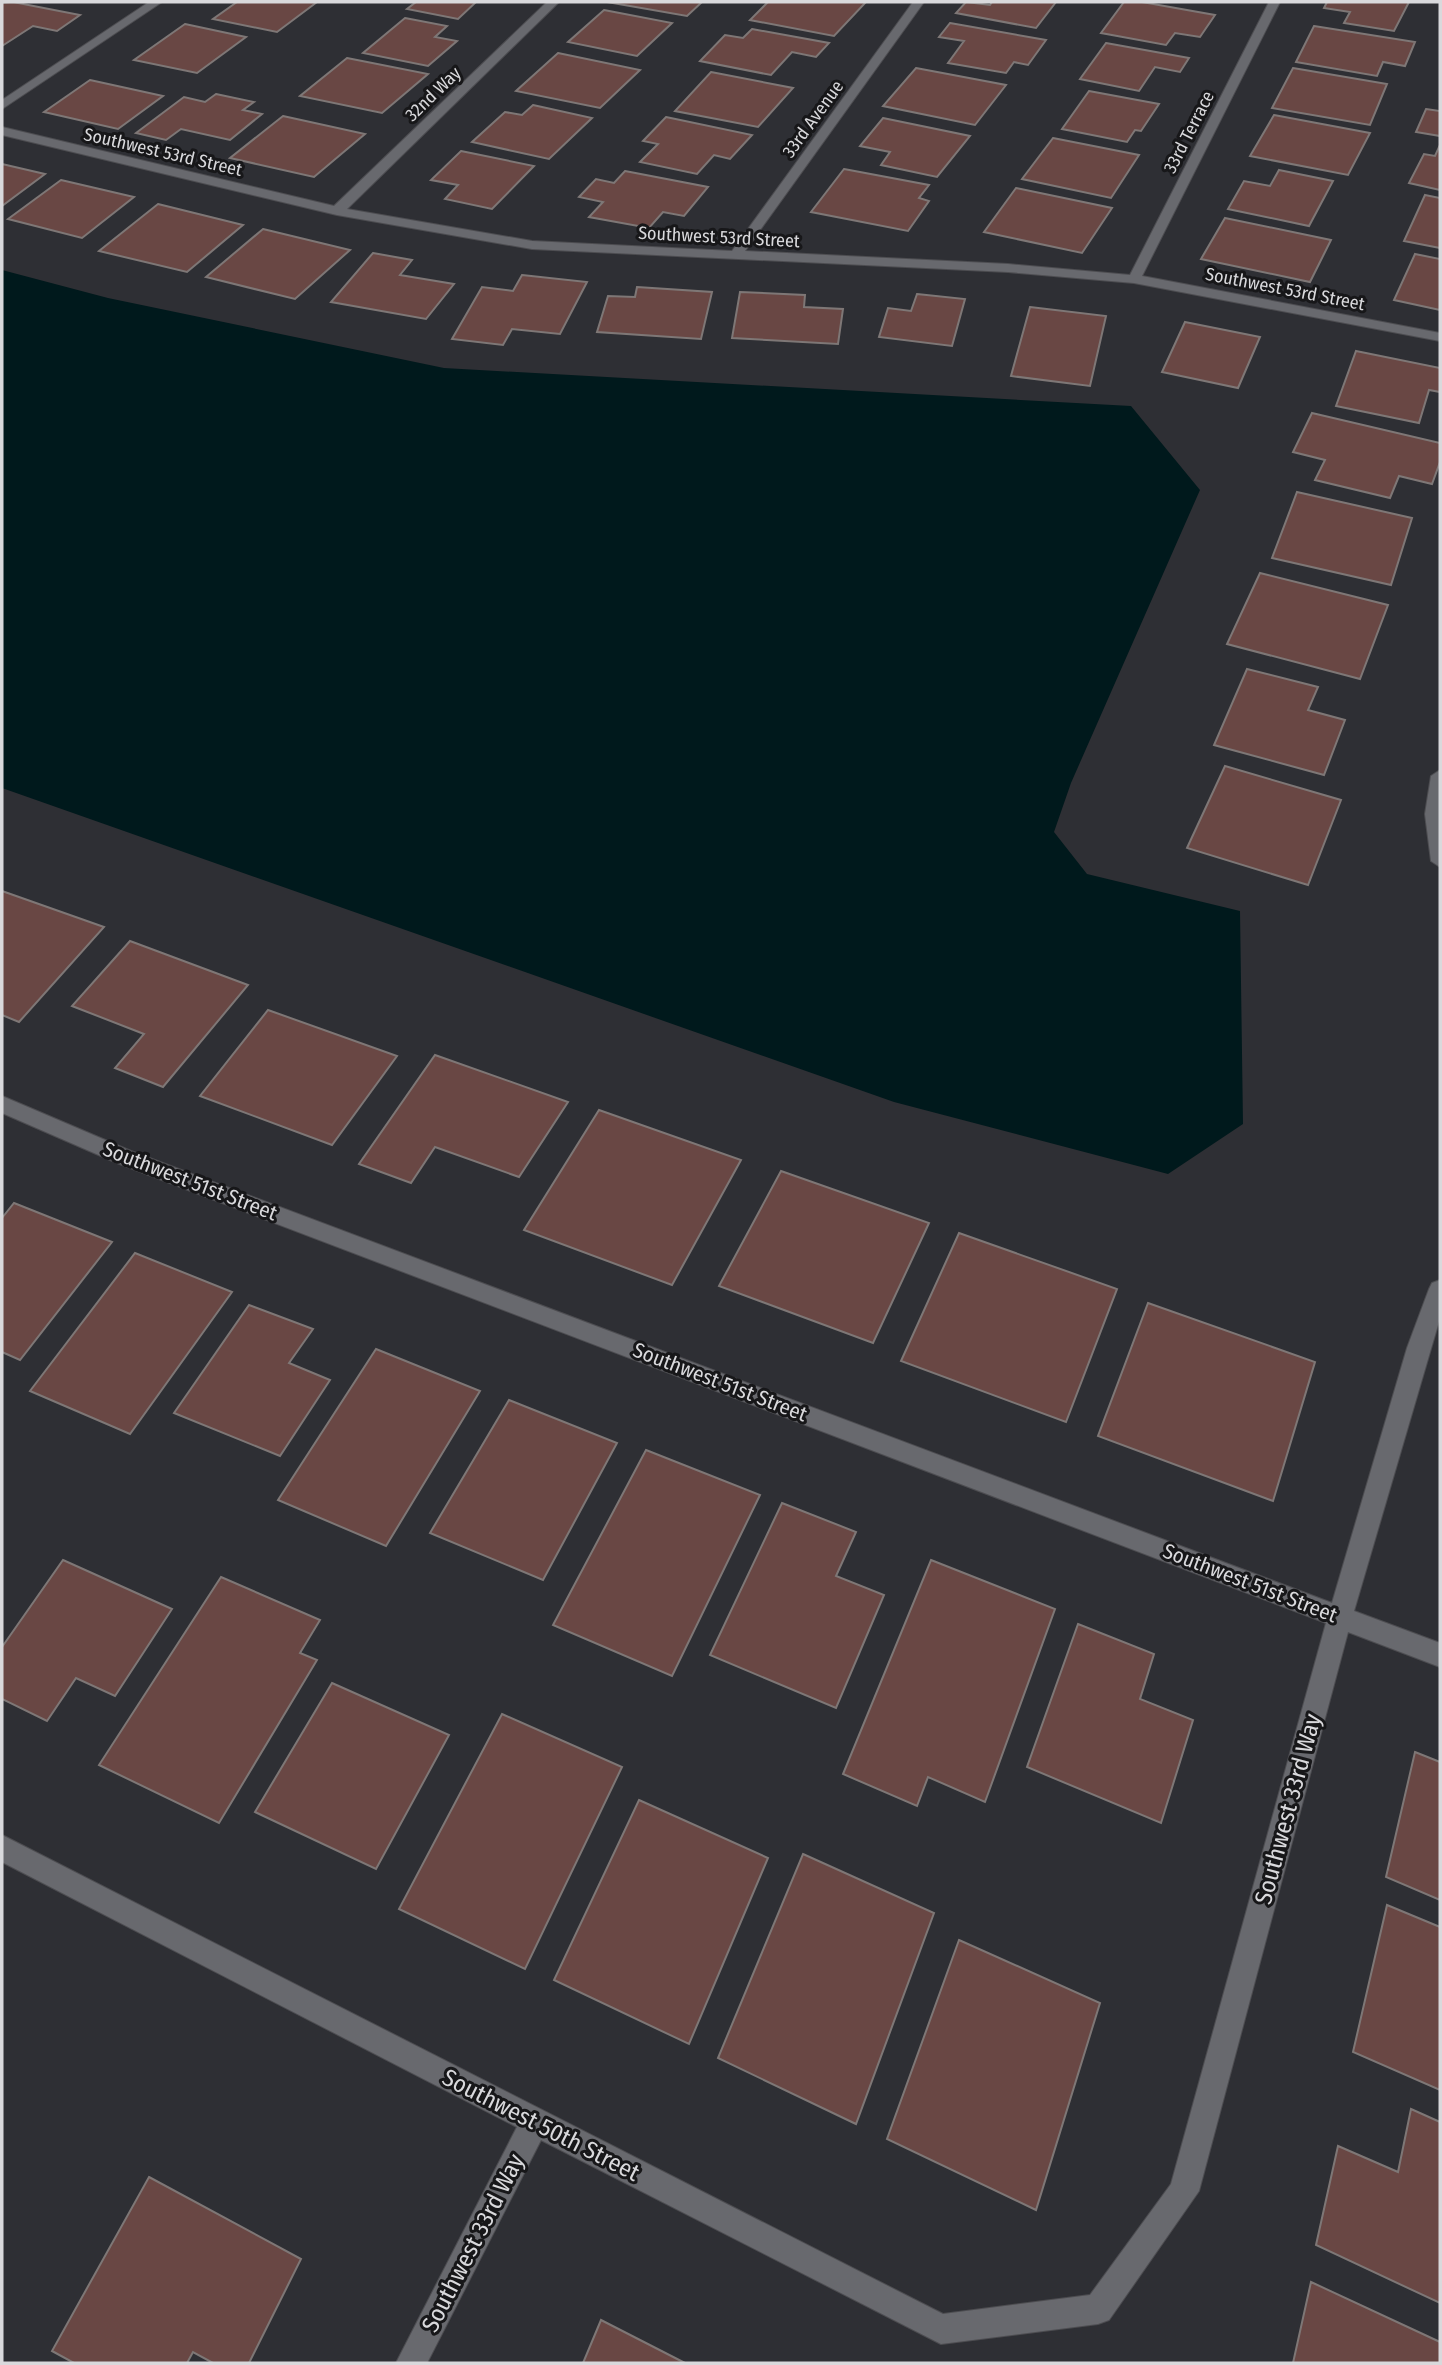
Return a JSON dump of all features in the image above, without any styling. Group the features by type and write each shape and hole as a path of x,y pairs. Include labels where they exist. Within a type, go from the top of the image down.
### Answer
{"street":[{"path":"2,105 156,2"},
{"name":"32nd Way","path":"337,211 553,2"},
{"name":"33rd Avenue","path":"735,256 919,2"},
{"name":"33rd Terrace","path":"1134,278 1275,2"},
{"name":"Southwest 53rd Street","path":"2,131 337,211 532,245 1008,268 1134,278 1440,337"},
{"path":"1440,776 1434,814 1440,861"},
{"name":"Southwest 51st Street","path":"2,1104 124,1157 1440,1655"},
{"name":"Southwest 33rd Way","path":"1098,2309 1184,2191 1340,1617 1418,1348 1440,1289"},
{"name":"Southwest 50th Street","path":"2,1848 941,2329 1098,2309"},
{"name":"Southwest 33rd Way","path":"411,2363 535,2122"}],"water":[{"path":"2,270 108,298 444,368 1131,406 1200,490 1071,783 1054,832 1087,874 1240,911 1243,1124 1168,1174 894,1102 2,788"}],"building":[{"path":"13,2 80,15 57,31 33,26 2,46 2,3"},
{"path":"237,2 317,2 277,32 213,19"},
{"path":"416,2 476,2 458,19 407,9"},
{"path":"607,2 702,2 687,16"},
{"path":"768,2 866,2 834,36 750,20"},
{"path":"966,2 990,5 992,2 1056,2 1036,28 956,13"},
{"path":"1124,2 1142,2 1215,15 1200,37 1175,33 1166,45 1101,33"},
{"path":"1327,2 1409,2 1394,31 1344,23 1350,12 1324,8"},
{"path":"604,10 672,23 637,56 568,42"},
{"path":"405,18 447,26 435,37 457,41 428,66 363,53"},
{"path":"950,23 1046,40 1028,65 1014,62 1006,73 948,63 964,41 939,37"},
{"path":"185,24 246,37 197,73 134,60"},
{"path":"1314,26 1415,42 1405,66 1383,62 1377,76 1296,62"},
{"path":"752,29 829,43 816,57 792,52 771,75 700,61 725,35 743,38"},
{"path":"1106,43 1189,58 1180,72 1155,67 1139,91 1080,79"},
{"path":"558,53 640,70 600,108 516,91"},
{"path":"347,58 428,74 382,113 300,96"},
{"path":"916,68 1006,85 975,125 883,106"},
{"path":"1293,68 1387,84 1370,125 1272,108"},
{"path":"711,72 793,88 758,127 675,111"},
{"path":"90,80 163,96 118,129 44,112"},
{"path":"1089,91 1159,104 1141,131 1135,130 1127,142 1062,129"},
{"path":"216,94 254,102 243,110 262,114 230,140 181,129 166,140 136,133 184,97 205,102"},
{"path":"533,105 592,118 549,159 472,142 505,112 522,115"},
{"path":"1426,109 1440,111 1440,136 1416,132"},
{"path":"1274,115 1370,133 1348,175 1250,156"},
{"path":"283,116 365,134 314,177 230,158"},
{"path":"666,117 752,135 730,159 714,155 697,174 640,162 658,144 643,141"},
{"path":"883,118 970,136 937,177 881,165 890,152 860,146"},
{"path":"1053,138 1139,155 1111,198 1022,179"},
{"path":"1440,145 1440,190 1409,183 1424,154 1435,156"},
{"path":"461,151 534,166 492,209 445,199 458,185 431,180"},
{"path":"2,164 45,174 2,206"},
{"path":"844,169 929,185 919,198 929,201 908,231 811,212"},
{"path":"1279,170 1333,181 1309,226 1228,209 1244,181 1270,186"},
{"path":"625,171 708,187 684,216 663,212 649,228 589,217 603,202 579,197 596,179 614,183"},
{"path":"61,180 134,197 82,238 8,219"},
{"path":"1016,188 1112,208 1082,253 984,232"},
{"path":"1425,195 1440,198 1440,248 1404,241"},
{"path":"158,204 243,225 187,272 99,251"},
{"path":"1225,218 1331,240 1310,282 1201,259"},
{"path":"263,229 350,250 295,299 206,277"},
{"path":"373,253 412,260 400,275 454,284 426,319 331,302"},
{"path":"1415,254 1440,259 1440,310 1394,300"},
{"path":"522,275 587,282 560,334 512,329 503,345 452,339 482,287 513,291"},
{"path":"637,287 712,292 701,339 597,332 608,296 635,297"},
{"path":"740,292 805,295 804,307 843,309 838,344 732,338"},
{"path":"917,294 965,299 952,346 879,337 888,308 911,311"},
{"path":"1030,307 1106,316 1090,386 1011,376"},
{"path":"1185,322 1260,337 1238,388 1162,372"},
{"path":"1356,351 1440,368 1440,392 1429,390 1419,423 1336,406"},
{"path":"1312,413 1440,443 1440,462 1432,484 1399,476 1390,498 1315,480 1325,460 1293,452"},
{"path":"1297,492 1412,518 1391,585 1272,558"},
{"path":"1260,573 1388,605 1360,679 1227,644"},
{"path":"1247,669 1318,687 1308,710 1345,720 1324,775 1214,745"},
{"path":"1225,766 1341,800 1308,885 1187,848"},
{"path":"2,891 104,927 19,1022 2,1015"},
{"path":"130,941 248,985 163,1087 115,1068 144,1034 72,1006"},
{"path":"268,1010 397,1056 332,1145 200,1096"},
{"path":"435,1055 568,1102 519,1177 435,1147 411,1183 359,1164"},
{"path":"599,1110 741,1160 672,1285 524,1230"},
{"path":"781,1171 929,1223 873,1343 719,1286"},
{"path":"14,1203 112,1242 20,1360 2,1352 2,1218"},
{"path":"959,1233 1117,1289 1066,1422 901,1361"},
{"path":"135,1253 232,1292 130,1434 30,1391"},
{"path":"1148,1303 1315,1362 1273,1501 1098,1436"},
{"path":"249,1305 313,1329 289,1363 330,1380 280,1456 174,1413"},
{"path":"376,1349 480,1391 386,1546 278,1500"},
{"path":"509,1400 617,1443 543,1580 430,1533"},
{"path":"646,1450 760,1495 672,1676 553,1625"},
{"path":"782,1503 856,1532 836,1576 884,1595 836,1708 710,1655"},
{"path":"63,1560 172,1609 115,1696 76,1678 47,1721 2,1699 2,1647"},
{"path":"931,1560 1055,1609 985,1802 928,1777 917,1806 843,1774"},
{"path":"221,1577 320,1620 300,1653 317,1660 219,1823 99,1765"},
{"path":"1078,1624 1154,1654 1140,1699 1193,1720 1161,1823 1027,1767"},
{"path":"332,1683 449,1735 376,1869 255,1812"},
{"path":"502,1714 622,1767 525,1969 399,1909"},
{"path":"1415,1752 1440,1762 1440,1900 1386,1877"},
{"path":"639,1800 768,1858 689,2044 554,1980"},
{"path":"803,1854 934,1913 856,2124 718,2058"},
{"path":"1387,1905 1440,1927 1440,2090 1353,2052"},
{"path":"959,1940 1100,2003 1036,2210 887,2139"},
{"path":"1411,2109 1440,2122 1440,2303 1316,2245 1338,2146 1398,2172"},
{"path":"149,2177 301,2259 249,2363 213,2363 193,2352 187,2363 74,2363 52,2351"},
{"path":"1311,2282 1440,2342 1440,2363 1293,2363"},
{"path":"601,2320 685,2363 583,2363"}]}
